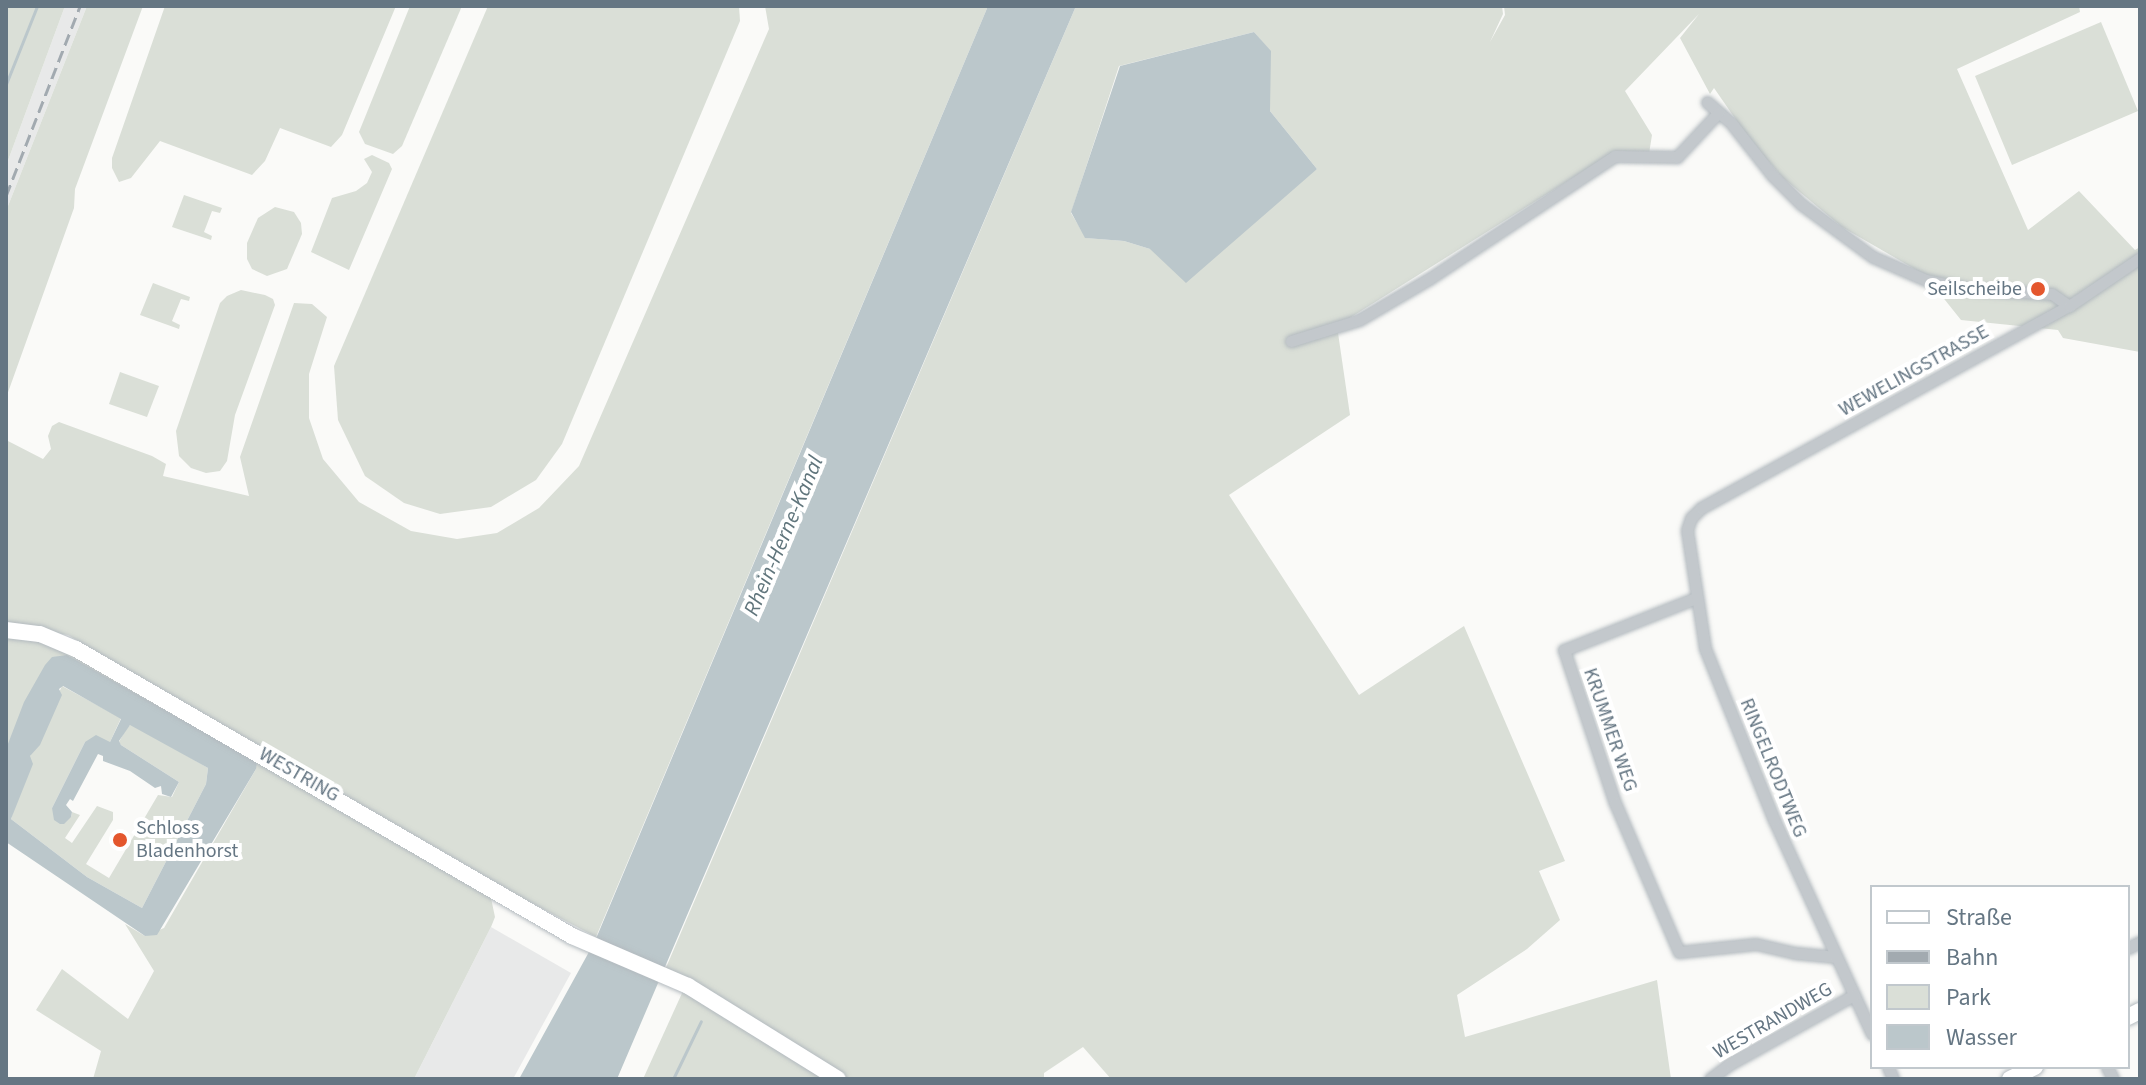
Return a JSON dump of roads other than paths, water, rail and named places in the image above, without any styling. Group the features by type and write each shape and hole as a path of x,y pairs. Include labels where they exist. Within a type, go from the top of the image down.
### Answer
{"main road":[{"name":"WESTRING","path":"6,630 40,634 89,656 583,941 688,986 838,1079"}],"street":[{"path":"1707,102 1732,124 1772,175 1801,204 1873,257 1926,280 1970,289 2052,294 2069,306"},
{"path":"1291,341 1359,320 1429,279 1615,156 1677,157 1718,113"},
{"name":"WEWELINGSTRASSE","path":"1701,508 2069,306 2140,258"},
{"name":"RINGELRODTWEG","path":"1701,508 1694,512 1687,530 1705,648 1774,820 1870,1030"},
{"name":"KRUMMER WEG","path":"1696,598 1564,650 1615,803 1679,952 1756,944 1795,953 1836,957"},
{"name":"WESTRANDWEG","path":"1710,1079 1730,1064 1854,995"}],"water":[{"name":"Rhein-Herne-Kanal","path":"988,6 1076,6 617,1079 519,1079 595,941"},
{"path":"1254,32 1271,51 1270,111 1317,169 1186,283 1150,249 1124,241 1085,238 1071,212 1120,66"},
{"path":"67,655 257,762 256,769 157,935 145,936 6,842 6,749 24,702 52,657","holes":["63,686 121,719 110,742 96,735 85,742 52,808 54,820 60,824 71,817 72,812 66,805 70,799 73,801 98,754 103,756 103,761 130,771 155,788 161,786 162,794 171,797 179,782 121,745 119,741 130,725 208,768 206,784 142,908 87,877 11,819 33,764 30,756 40,745 62,695 59,689"]}],"waterway":[{"path":"6,84 37,6"},
{"path":"673,1079 701,1021"}],"railway":[{"path":"6,196 80,6"}],"place":[{"name":"Seilscheibe","path":"2038,289"},
{"name":"Schloss Bladenhorst","path":"120,840"}]}
